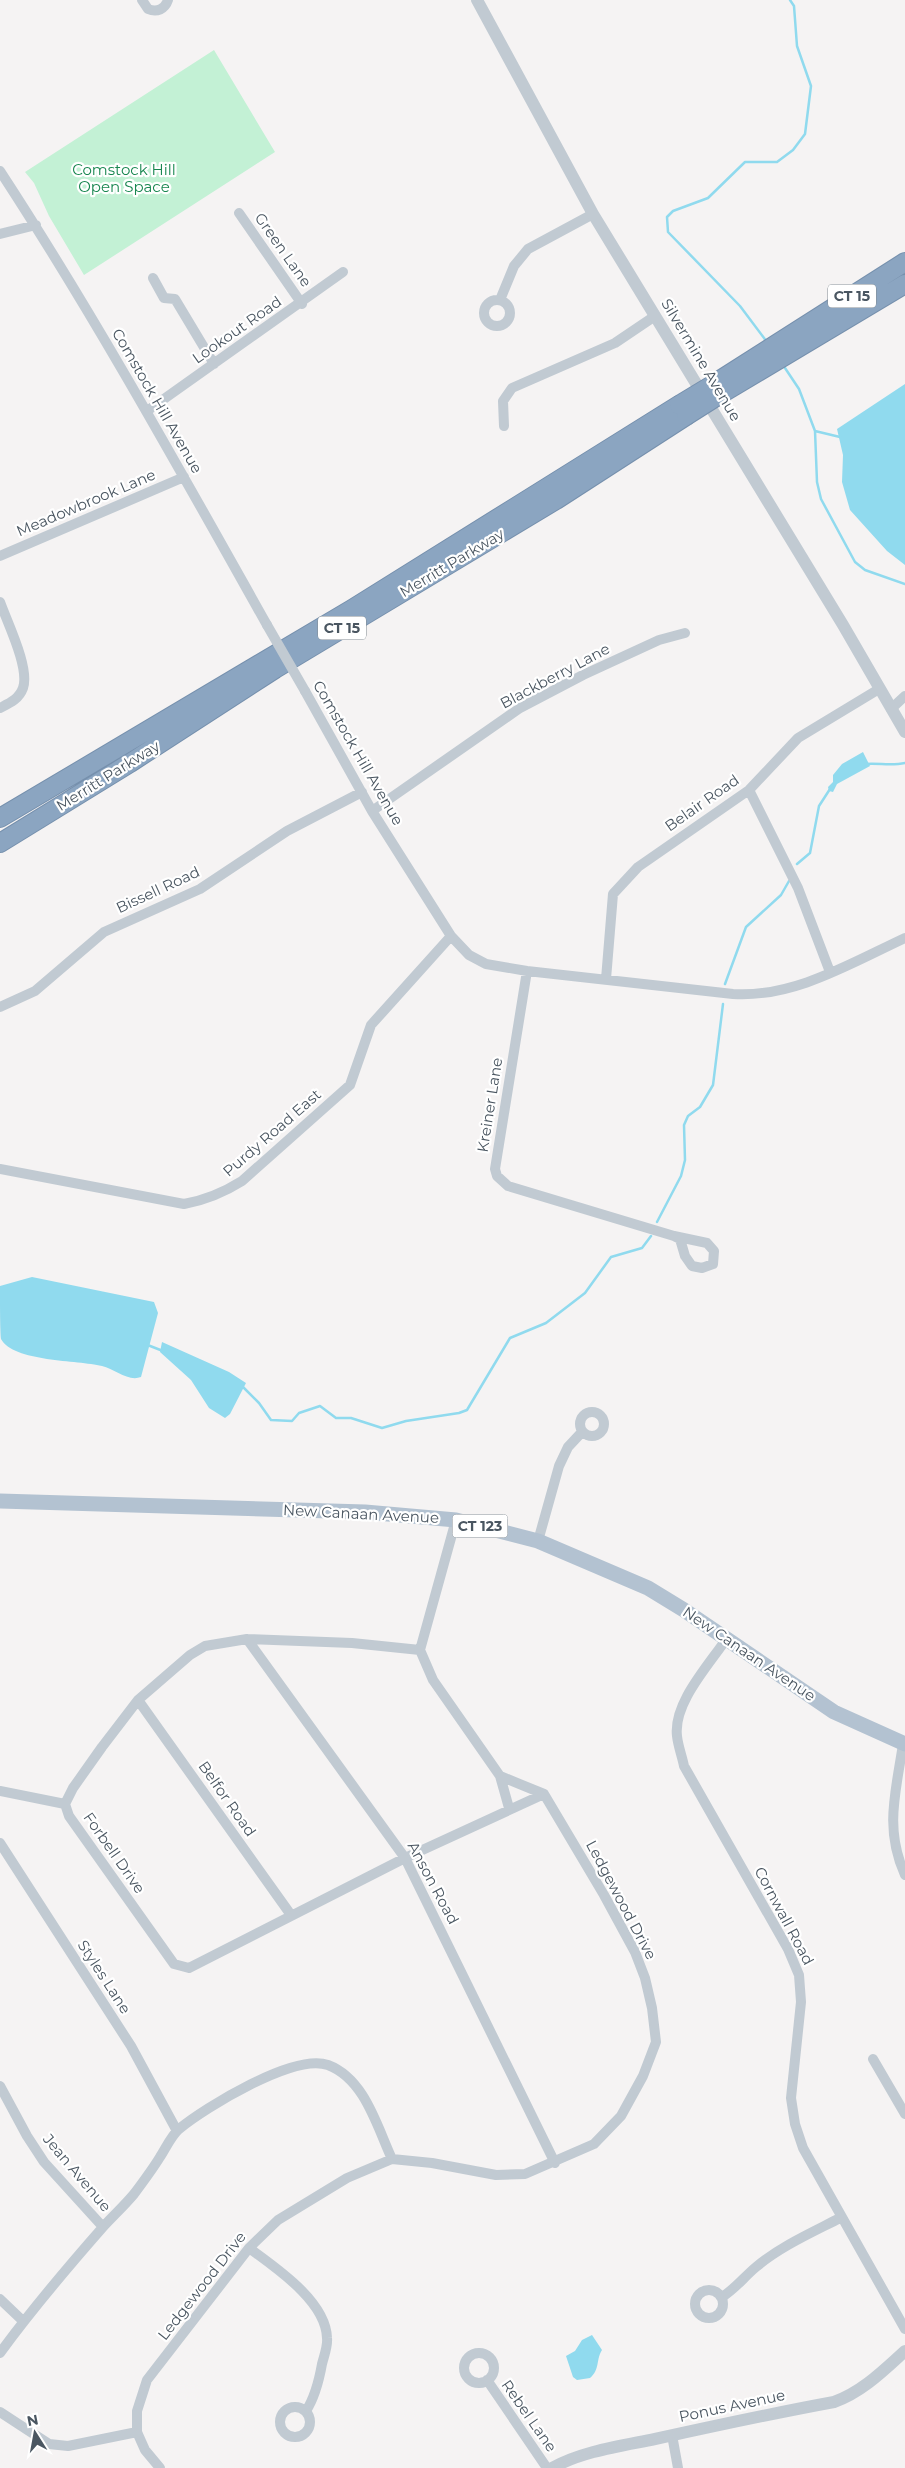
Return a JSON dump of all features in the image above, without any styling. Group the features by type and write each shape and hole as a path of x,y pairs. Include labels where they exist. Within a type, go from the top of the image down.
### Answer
{"highway":[{"name":"Merritt Parkway","path":"803,336 905,262"},
{"name":"Merritt Parkway","path":"0,818 352,609 803,336 900,287"},
{"name":"Merritt Parkway","path":"0,843 130,763 275,669 556,500 682,410"}],"main road":[{"name":"New Canaan Avenue","path":"0,1502 365,1512 456,1520 538,1541 648,1588 727,1638 834,1712 904,1744"}],"street":[{"path":"142,0 145,6 152,11 161,9 168,0"},
{"name":"Silvermine Avenue","path":"477,0 593,214 843,625 905,732"},
{"name":"Comstock Hill Avenue","path":"0,171 36,225 147,411 372,811 451,936 468,955 486,964 526,971 747,995 779,991 830,972 905,938"},
{"name":"Green Lane","path":"239,212 302,304"},
{"path":"500,300 514,266 528,249 593,214"},
{"path":"0,234 36,225"},
{"name":"Lookout Road","path":"147,411 302,304 343,272"},
{"path":"153,278 164,298 175,299 214,364"},
{"path":"504,426 503,401 512,388 615,343 655,316"},
{"name":"Meadowbrook Lane","path":"0,556 184,477"},
{"path":"0,602 24,667 24,687 16,699 0,708"},
{"name":"Blackberry Lane","path":"372,811 520,708 583,675 659,640 685,633"},
{"name":"Belair Road","path":"606,979 612,894 638,868 749,790 798,738 879,689"},
{"path":"891,709 905,696"},
{"path":"749,790 798,888 830,972"},
{"name":"Bissell Road","path":"0,1007 35,991 104,932 200,889 287,831 362,792"},
{"name":"Purdy Road East","path":"0,1169 184,1204 207,1200 226,1191 242,1181 350,1085 371,1025 451,936"},
{"name":"Kreiner Lane","path":"526,971 495,1168 497,1176 508,1186 674,1236"},
{"path":"538,1541 559,1466 568,1447 582,1432"},
{"path":"456,1520 420,1650 433,1680 500,1776 509,1808"},
{"name":"Cornwall Road","path":"727,1638 687,1695 678,1714 676,1735 684,1766 788,1949 799,1974 801,2002 792,2098 795,2124 803,2148 840,2218 905,2329"},
{"name":"Forbell Drive","path":"420,1650 352,1643 247,1639 205,1646 190,1655 138,1700 73,1788 65,1804 70,1816 174,1964 189,1968 406,1858 509,1808 544,1794"},
{"name":"Anson Road","path":"247,1639 406,1858 555,2163"},
{"name":"Belfor Road","path":"138,1700 291,1916"},
{"path":"904,1744 892,1820 896,1855 905,1875"},
{"path":"500,1776 544,1794"},
{"path":"0,1792 65,1804"},
{"name":"Ledgewood Drive","path":"137,2432 137,2411 147,2380 249,2248 278,2220 301,2204 346,2178 392,2159 432,2163 496,2175 525,2174 555,2163 594,2144 621,2116 643,2076 656,2042 652,2008 645,1978 634,1952 604,1895 544,1794"},
{"name":"Styles Lane","path":"0,1843 131,2046 177,2131"},
{"path":"873,2059 905,2114"},
{"path":"0,2353 23,2321 153,2169 177,2131 220,2101 288,2069 312,2062 332,2068 354,2083 366,2102 392,2159"},
{"name":"Jean Avenue","path":"0,2086 44,2162 103,2227"},
{"path":"722,2298 735,2289 757,2266 794,2242 840,2218"},
{"path":"249,2248 279,2270 313,2303 322,2316 327,2338 312,2402 306,2411"},
{"path":"0,2298 23,2321"},
{"name":"Ponus Avenue","path":"552,2468 571,2459 723,2422 834,2402 850,2396 905,2351"},
{"name":"Rebel Lane","path":"487,2380 547,2468"},
{"path":"0,2412 49,2444 68,2446 137,2432 145,2450 160,2468"},
{"path":"672,2435 678,2468"}],"green space":[{"name":"Comstock Hill Open Space","path":"214,50 275,152 84,275 49,216 34,183 25,172"}],"water":[{"path":"905,384 905,565 887,551 850,510 842,482 843,455 837,429"},
{"path":"863,752 870,766 837,784 833,792 829,791 828,787 833,782 833,775 842,764"},
{"path":"32,1277 154,1302 158,1313 141,1377 126,1377 102,1366 32,1356 8,1347 1,1339 0,1286"},
{"path":"162,1342 229,1372 246,1383 230,1414 225,1418 209,1408 191,1380 160,1352"},
{"path":"592,2335 602,2350 597,2368 590,2378 577,2380 573,2377 566,2356 575,2351 582,2340"}],"waterway":[{"path":"767,342 740,306 668,232 667,217 673,211 708,198 745,162 777,162 793,150 805,134 811,86 797,46 794,6 790,0"},
{"path":"783,365 799,389 815,431 817,482 821,499 855,562 865,570 905,584"},
{"path":"815,431 840,437"},
{"path":"866,764 905,763"},
{"path":"797,864 810,853 819,806 830,789"},
{"path":"725,984 746,927 781,895 789,881"},
{"path":"657,1222 681,1176 685,1160 684,1125 688,1116 700,1107 713,1085 723,1004"},
{"path":"243,1387 259,1403 271,1420 292,1421 299,1413 320,1406 336,1418 351,1418 382,1428 406,1421 459,1413 467,1410 510,1338 546,1323 585,1293 611,1257 642,1248 651,1236"},
{"path":"145,1344 163,1351"}]}
